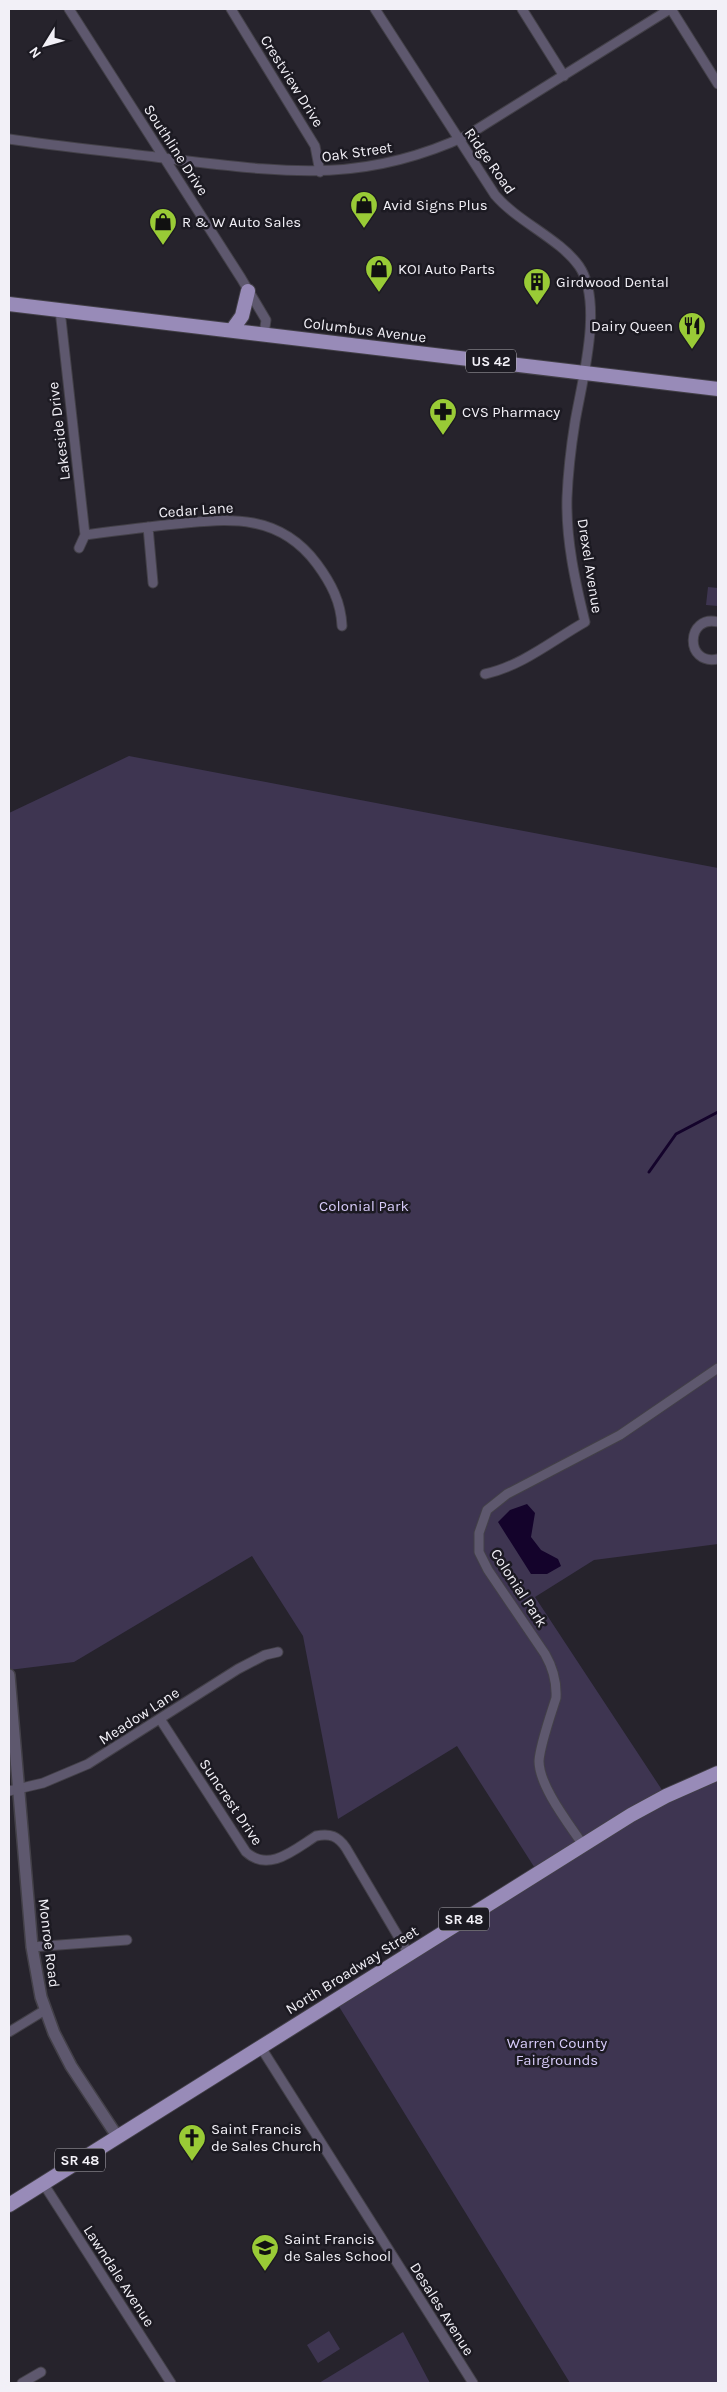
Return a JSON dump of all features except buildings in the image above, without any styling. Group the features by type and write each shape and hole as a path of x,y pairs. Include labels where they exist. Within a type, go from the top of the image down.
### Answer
{"main road":[{"path":"232,330 242,316 248,291"},
{"name":"Columbus Avenue","path":"9,304 718,389"},
{"name":"North Broadway Street","path":"9,2205 583,1845 666,1796 718,1773"}],"street":[{"name":"Southline Drive","path":"69,9 166,158 266,320 264,334"},
{"name":"Crestview Drive","path":"231,9 315,146 320,172"},
{"name":"Ridge Road","path":"375,9 495,195 505,206 570,255 579,266 588,286 590,300 584,373"},
{"path":"522,9 564,76"},
{"name":"Oak Street","path":"9,138 288,171 320,172 378,165 405,159 458,140 500,116 671,9"},
{"path":"671,9 718,84"},
{"name":"Lakeside Drive","path":"60,310 85,535"},
{"name":"Drexel Avenue","path":"485,674 501,670 521,660 585,622 576,588 569,538 567,500 574,430 584,373"},
{"name":"Cedar Lane","path":"85,535 230,519 260,524 287,536 310,555 324,573 338,600 342,626"},
{"path":"148,527 154,584"},
{"path":"79,548 85,535"},
{"path":"718,622 702,624 694,634 693,640 697,652 701,656 707,659 718,659"},
{"name":"Colonial Park","path":"583,1845 545,1785 539,1760 556,1698 555,1679 545,1654 488,1570 479,1552 478,1533 487,1510 507,1494 620,1435 718,1368"},
{"name":"Meadow Lane","path":"14,1790 43,1783 88,1764 238,1669 265,1655 278,1652"},
{"name":"Monroe Road","path":"9,1675 14,1790 32,1947 45,2010 71,2066 117,2136"},
{"name":"Suncrest Drive","path":"160,1719 246,1852 258,1860 272,1861 316,1836 324,1834 337,1838 346,1848 408,1953"},
{"path":"32,1947 127,1940"},
{"path":"9,2032 45,2010"},
{"name":"Desales Avenue","path":"260,2046 473,2383"},
{"name":"Lawndale Avenue","path":"43,2183 171,2383"},
{"path":"22,2383 41,2372"}],"green space":[{"path":"708,587 718,588 718,606 706,605"},
{"name":"Colonial Park","path":"129,756 718,868 718,1544 594,1560 535,1597 666,1796 718,1773 718,2383 570,2383 335,2000 538,1873 457,1746 338,1819 303,1636 252,1556 74,1662 9,1670 9,813"},
{"path":"329,2331 340,2349 318,2363 307,2345"},
{"path":"403,2332 430,2383 319,2383"}],"shaded area":[{"path":"527,1504 535,1513 531,1537 541,1550 558,1559 561,1566 547,1574 531,1574 498,1522 510,1510"}],"waterway":[{"path":"649,1172 676,1134 718,1112"}],"place":[{"name":"Avid Signs Plus","path":"364,229"},
{"name":"R & W Auto Sales","path":"163,246"},
{"name":"KOI Auto Parts","path":"379,293"},
{"name":"Girdwood Dental","path":"537,306"},
{"name":"Dairy Queen","path":"692,350"},
{"name":"CVS Pharmacy","path":"443,436"},
{"name":"Saint Francis de Sales Church","path":"192,2162"},
{"name":"Saint Francis de Sales School","path":"265,2272"}],"park label":[{"name":"Warren County Fairgrounds","path":"557,2052"}]}
